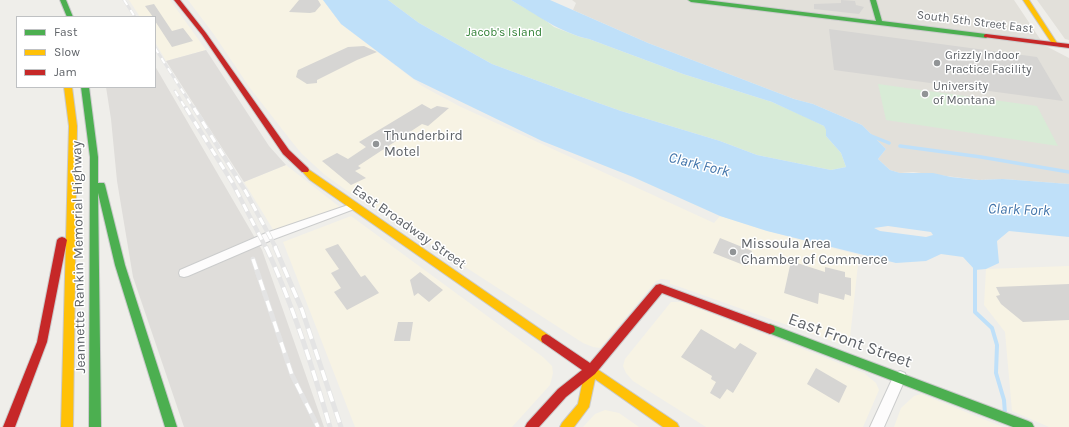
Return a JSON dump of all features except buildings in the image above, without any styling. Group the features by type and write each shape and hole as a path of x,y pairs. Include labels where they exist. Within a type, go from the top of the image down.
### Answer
{"main road":[{"path":"63,0 70,16"},
{"name":"East Broadway Street","path":"177,0 204,34 286,152 313,178 673,427"},
{"name":"South 5th Street East","path":"691,0 1069,46"},
{"path":"873,0 879,22"},
{"path":"1026,0 1056,44 1069,51"},
{"name":"Jeannette Rankin Memorial Highway","path":"67,427 73,126 68,88"},
{"name":"Jeannette Rankin Memorial Highway","path":"85,88 94,156 95,427"},
{"path":"94,156 120,265 171,427"},
{"path":"9,427 42,342 71,192"},
{"name":"East Front Street","path":"591,370 660,288 1027,426"},
{"path":"531,427 562,393 591,370"},
{"path":"566,427 583,407 591,370"}],"street":[{"path":"184,273 270,236 354,206"},
{"path":"877,427 900,377"}],"shaded area":[{"path":"129,0 170,0 206,50 166,61 156,44 156,16 139,16"},
{"path":"188,0 323,0 341,24 422,86 459,106 714,223 720,216 767,231 859,255 849,347 670,284 670,280 661,279 656,281 600,348 583,343 325,175 302,154 292,142 250,88 215,36"},
{"name":"University of Montana","path":"572,0 1014,0 1044,45 1069,58 1069,184 1003,179 979,180 913,172 900,173 890,170 878,159 886,149 862,125 813,104 794,99 648,43 573,10 576,3"},
{"path":"1037,0 1069,0 1069,40 1065,39"},
{"path":"206,50 269,146 286,165 244,182 166,61"},
{"path":"156,68 262,250 324,427 184,427 133,277 117,181 111,119 106,88 156,88"},
{"path":"286,165 341,208 274,231 244,182"},
{"path":"351,216 543,357 552,366 553,373 550,385 512,427 355,427 283,242"},
{"path":"1069,266 1069,427 1049,427 1012,411 1005,332 984,305 986,269"},
{"path":"671,302 682,302 864,373 876,383 879,390 863,427 706,427 633,381 626,373 623,366 625,359"},
{"path":"921,394 1003,427 894,427 901,408 914,396"},
{"path":"605,410 619,413 639,427 583,427 595,414"}],"green space":[{"name":"Jacob's Island","path":"388,0 511,0 541,17 554,27 683,74 772,102 808,118 824,126 826,136 841,153 846,167 831,170 757,155 720,141 621,111 576,95 492,64 419,23"},
{"path":"878,84 1037,106 1058,146 886,120"}],"water":[{"name":"Clark Fork","path":"323,0 388,0 419,23 492,64 576,95 621,111 720,141 757,155 831,170 846,167 841,153 826,136 824,126 772,102 683,74 558,28 511,0 550,0 648,43 794,99 813,104 862,125 886,149 878,159 890,170 900,173 933,173 951,177 979,180 1003,179 1069,184 1069,237 1009,231 997,241 999,263 986,269 975,270 963,257 941,254 926,261 896,263 767,231 720,216 633,177 542,141 414,79 341,24","holes":["888,226 931,232 933,235 926,237 880,231 874,228"]}],"waterway":[{"path":"869,135 889,143"},
{"path":"900,146 981,157 1069,172"},
{"path":"975,267 975,312 992,328 997,345 996,373 1004,400 1005,414"}],"railway":[{"path":"124,0 134,16"},
{"path":"156,50 194,109"},
{"path":"175,91 186,109"},
{"path":"186,108 232,182 266,248"},
{"path":"194,108 246,192 276,248"},
{"path":"266,247 293,313 330,427"},
{"path":"275,247 302,310 341,427"},
{"path":"253,259 292,375 318,427"}],"traffic: fast":[{"path":"63,0 70,16"},
{"path":"691,0 986,36"},
{"path":"873,0 879,22"},
{"path":"85,88 94,157 95,427"},
{"path":"101,185 120,265 171,427"},
{"path":"770,329 1028,427"}],"traffic: slow":[{"path":"1026,0 1055,44 1060,46"},
{"path":"67,427 73,126 68,88"},
{"path":"305,170 313,178 546,339"},
{"path":"591,370 673,427"},
{"path":"566,427 583,407 591,370"}],"traffic: jam":[{"path":"177,0 204,34 286,152 305,170"},
{"path":"986,36 1069,46"},
{"path":"9,427 42,342 62,240"},
{"path":"546,339 591,370 660,288 770,329"},
{"path":"531,427 562,393 591,370"}],"place":[{"name":"Grizzly Indoor Practice Facility","path":"937,63"},
{"name":"University of Montana","path":"925,94"},
{"name":"Thunderbird Motel","path":"376,144"},
{"name":"Missoula Area Chamber of Commerce","path":"733,252"}]}
